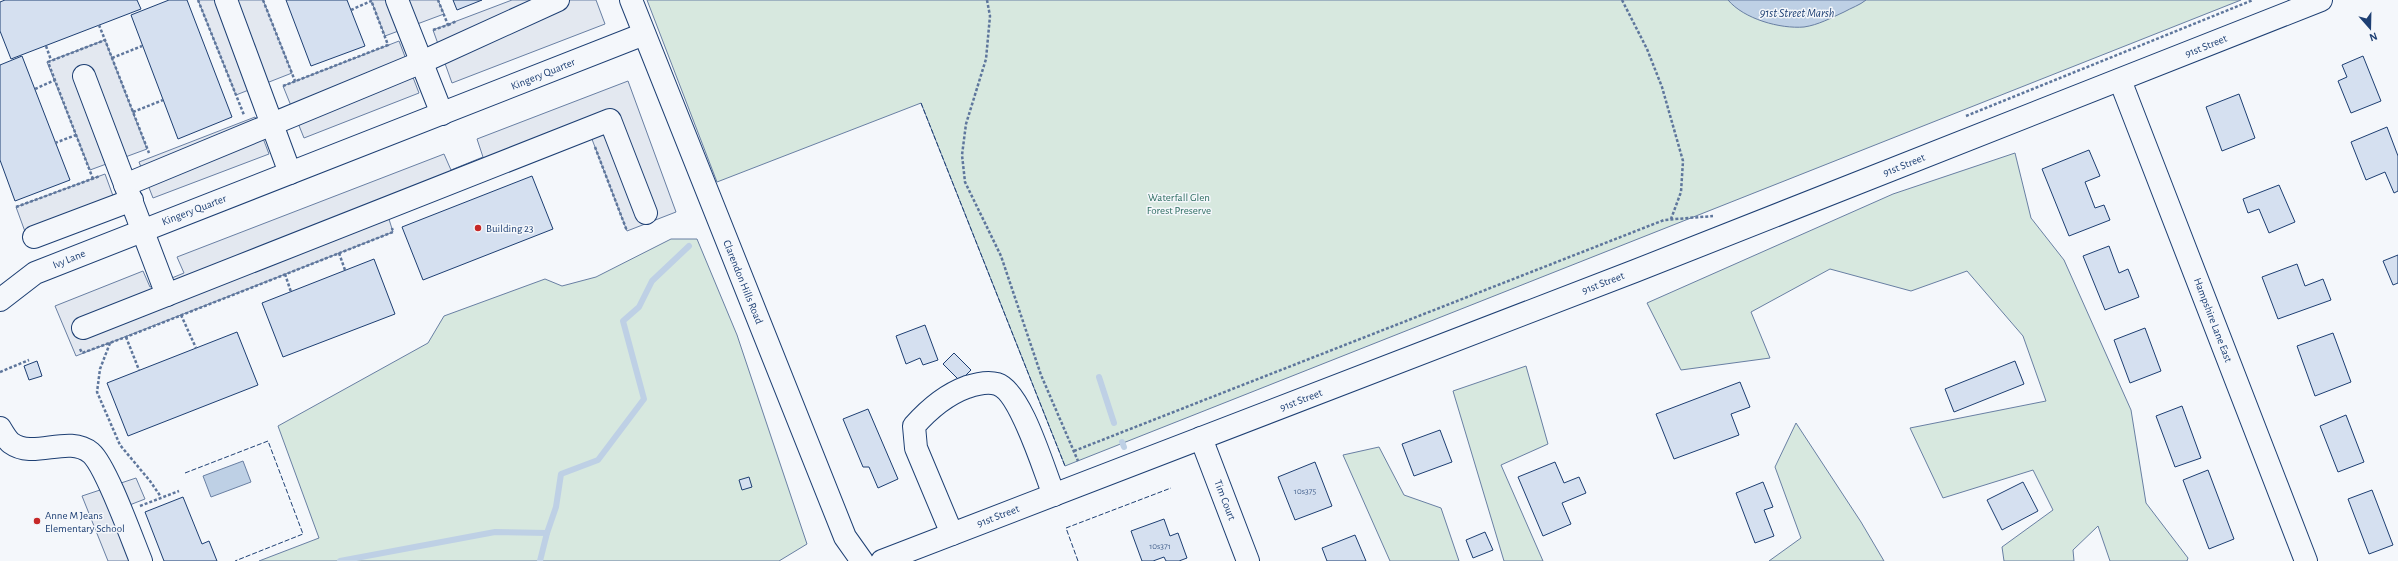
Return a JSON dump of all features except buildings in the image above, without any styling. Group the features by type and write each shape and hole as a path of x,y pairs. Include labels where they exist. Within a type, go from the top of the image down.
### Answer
{"street":[{"path":"226,0 290,173"},
{"path":"397,0 442,114"},
{"path":"34,237 272,124 422,62 558,0"},
{"name":"Clarendon Hills Road","path":"631,0 845,537 862,561"},
{"name":"91st Street","path":"882,561 1635,271 2321,0"},
{"name":"Kingery Quarter","path":"143,230 644,34"},
{"path":"84,76 167,295"},
{"name":"Hampshire Lane East","path":"2120,80 2306,561"},
{"path":"83,328 610,120 646,213"},
{"name":"Ivy Lane","path":"0,300 35,273 143,230"},
{"path":"952,534 916,448 914,426 929,409 953,392 979,383 997,384 1009,392 1024,417 1054,495"},
{"path":"0,428 11,443 28,449 54,446 78,447 91,453 103,469 141,561"},
{"name":"Tim Court","path":"1201,438 1248,561"}],"path":[{"path":"198,0 246,120"},
{"path":"263,0 295,81"},
{"path":"433,30 448,25 438,0"},
{"path":"987,0 990,16 986,59 966,124 962,155 965,182 1001,256 1041,375 1078,461"},
{"path":"1622,0 1647,49 1662,87 1683,161 1681,192 1671,219"},
{"path":"1960,118 2253,0"},
{"path":"283,86 388,45 371,1 351,10"},
{"path":"99,25 105,40"},
{"path":"46,46 51,60"},
{"path":"112,58 142,46"},
{"path":"35,89 55,80"},
{"path":"133,112 163,100"},
{"path":"56,143 76,135"},
{"path":"592,140 627,231"},
{"path":"16,207 105,174"},
{"path":"1074,451 1656,222 1671,219 1717,216"},
{"path":"82,353 393,232 392,226"},
{"path":"339,253 345,270"},
{"path":"285,274 291,292"},
{"path":"181,315 196,348"},
{"path":"126,336 139,370"},
{"path":"110,343 100,369 97,392 120,445 150,481 161,497"},
{"path":"0,372 28,360"}],"green space":[{"name":"Waterfall Glen Forest Preserve","path":"647,0 2241,0 1065,466 921,103 717,182"},
{"path":"2015,153 2031,218 2064,260 2131,410 2146,503 2188,558 2187,561 2110,561 2098,526 2073,550 2074,561 2004,561 2002,547 2053,510 2033,470 1943,498 1910,428 2046,401 2023,336 1967,271 1911,291 1830,269 1751,312 1770,358 1681,370 1647,303 1893,194"},
{"path":"671,239 697,239 737,335 807,544 779,561 259,561 319,538 278,426 428,343 444,316 545,279 562,286 596,277"},
{"path":"1526,366 1548,444 1501,465 1543,561 1504,561 1453,391"},
{"path":"1796,423 1861,522 1884,561 1769,561 1801,538 1775,467"},
{"path":"1379,447 1404,495 1441,508 1459,561 1390,561 1343,455"}],"shaded area":[{"path":"198,0 263,0 292,73 236,95"},
{"path":"371,0 438,0 444,14 385,36"},
{"path":"512,0 596,0 605,24 452,83 433,30"},
{"path":"105,40 147,149 90,170 47,62"},
{"path":"399,41 419,93 304,138 283,86"},
{"path":"628,81 676,212 627,231 590,134 388,216 393,232 76,356 55,306 143,271 150,287 184,273 177,257 444,154 451,170 483,157 477,139"},
{"path":"255,117 269,154 153,198 139,162"},
{"path":"105,174 120,215 31,248 16,207"},
{"path":"136,478 145,499 127,506 149,561 108,561 82,496"}],"water":[{"name":"91st Street Marsh","path":"1728,0 1866,0 1819,23 1804,27 1794,27 1763,21 1743,13"},
{"path":"243,461 251,482 211,497 203,476"}],"waterway":[{"path":"340,561 495,532 547,533 556,507 561,474 598,460 644,399 623,321 639,307 652,281 689,246"},
{"path":"1099,377 1114,423"},
{"path":"1122,442 1124,447"},
{"path":"540,561 547,533"}],"fence":[{"path":"921,103 1065,466"},
{"path":"185,473 268,441 303,534 235,561"},
{"path":"1078,561 1066,528 1171,488"}],"place":[{"name":"Building 23","path":"478,228"},
{"name":"Anne M Jeans Elementary School","path":"37,521"}]}
